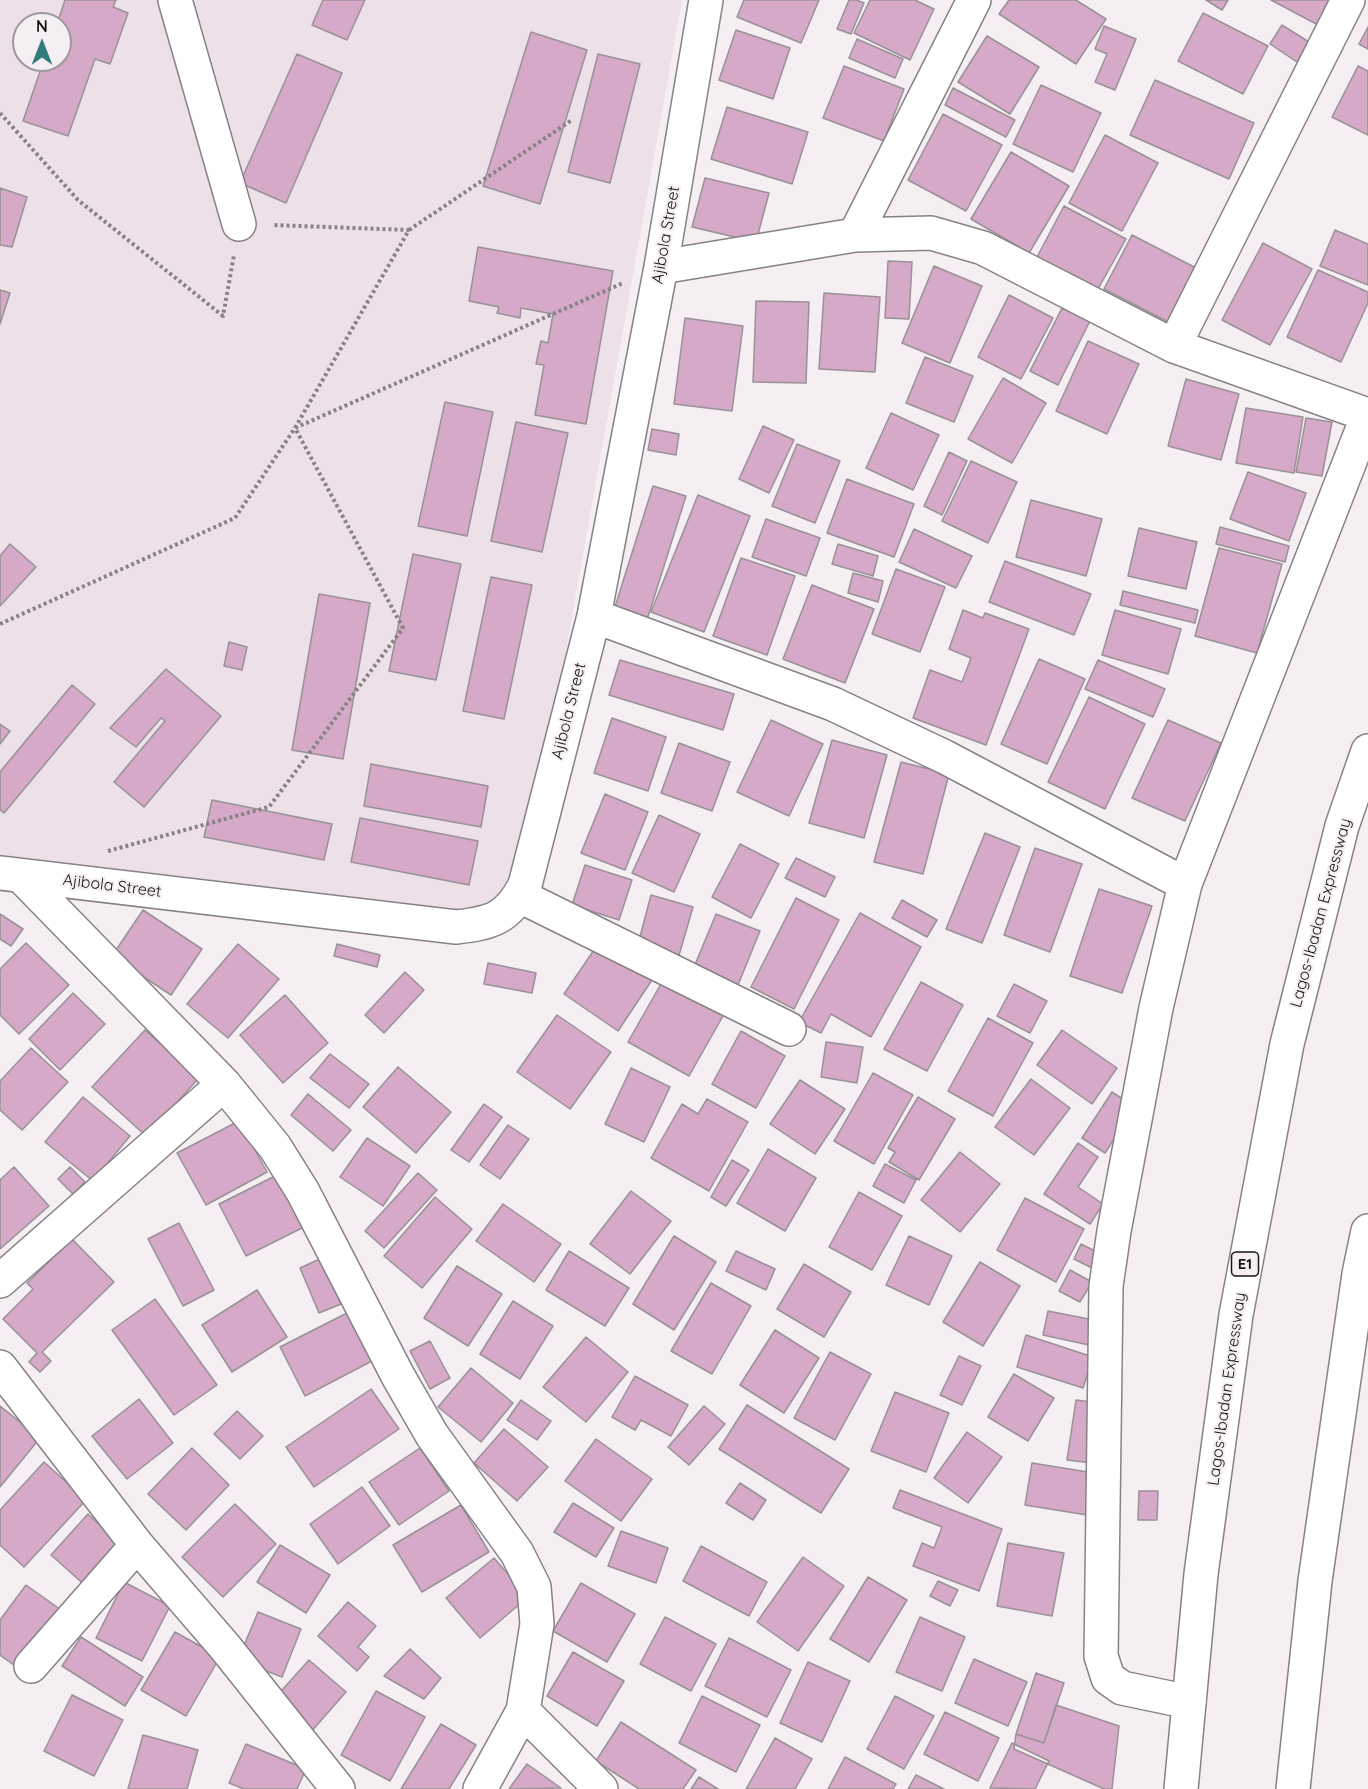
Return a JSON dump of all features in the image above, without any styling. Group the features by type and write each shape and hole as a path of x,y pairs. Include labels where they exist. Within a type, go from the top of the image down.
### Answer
{"main road":[{"path":"175,0 239,224"},
{"name":"Ajibola Street","path":"10,874 456,927 487,923 504,913 520,896 525,885 594,616 661,267 706,0"},
{"path":"855,235 974,0"},
{"path":"1174,346 1348,0"},
{"path":"661,267 855,235 931,233 983,248 1174,346 1368,415 1185,884 1156,1008 1114,1231 1106,1286 1101,1656 1108,1678 1122,1688 1189,1702"},
{"path":"594,616 833,704 945,757 1185,884"},
{"name":"Lagos-Ibadan Expressway","path":"1180,1789 1201,1574 1236,1315 1282,1067 1342,826 1368,751"},
{"path":"10,874 224,1084 275,1147 292,1174 398,1376 432,1435 517,1553 534,1587 537,1624 523,1711 480,1789"},
{"path":"520,896 789,1029"},
{"path":"0,1281 224,1084"},
{"path":"1293,1789 1315,1581 1368,1231"},
{"path":"0,1367 137,1545 225,1647 338,1789"},
{"path":"31,1666 137,1545"},
{"path":"523,1711 601,1789"}],"path":[{"path":"409,230 572,120"},
{"path":"0,624 235,518 295,428 661,267"},
{"path":"100,854 269,807 403,628 295,428"}],"shaded area":[{"path":"0,0 682,0 536,818 490,934 0,876"}],"building":[{"path":"65,0 116,0 113,7 128,13 110,64 95,59 68,136 23,121 40,72 72,72 72,12 61,12"},
{"path":"323,0 365,0 347,40 312,25"},
{"path":"744,0 819,0 801,43 737,17"},
{"path":"849,0 864,3 851,34 837,29"},
{"path":"870,0 915,0 934,9 910,60 854,33"},
{"path":"1009,0 1076,0 1106,19 1076,64 999,14"},
{"path":"1206,0 1228,0 1222,10"},
{"path":"1271,0 1334,0 1320,26"},
{"path":"1203,13 1268,46 1243,94 1178,61"},
{"path":"1282,25 1309,42 1297,62 1270,44"},
{"path":"1104,26 1136,39 1115,90 1095,82 1107,54 1095,49"},
{"path":"1368,27 1368,49 1359,44"},
{"path":"736,30 790,48 773,99 719,80"},
{"path":"531,32 587,50 540,204 483,186"},
{"path":"987,36 1039,67 1010,114 958,82"},
{"path":"857,39 903,59 895,78 849,58"},
{"path":"297,54 342,73 286,203 240,183"},
{"path":"598,54 640,64 610,183 568,172"},
{"path":"844,66 904,89 884,141 823,118"},
{"path":"1358,66 1368,71 1368,135 1332,117"},
{"path":"1155,80 1254,123 1229,179 1130,135"},
{"path":"1041,85 1101,113 1073,172 1013,144"},
{"path":"953,88 1015,120 1006,137 945,105"},
{"path":"727,107 808,132 792,184 711,159"},
{"path":"943,114 1002,145 966,211 908,180"},
{"path":"1105,135 1158,163 1122,231 1069,203"},
{"path":"1011,152 1069,186 1029,253 971,219"},
{"path":"705,178 769,193 756,242 692,227"},
{"path":"0,188 27,197 12,247 0,245"},
{"path":"1064,206 1126,239 1098,289 1037,257"},
{"path":"1335,230 1368,244 1368,285 1320,266"},
{"path":"1132,235 1202,271 1174,325 1104,289"},
{"path":"1263,243 1312,269 1270,345 1222,320"},
{"path":"478,247 613,271 586,424 535,415 544,365 536,364 541,341 548,343 553,314 521,308 520,318 497,313 499,307 469,301"},
{"path":"888,261 912,262 909,319 885,318"},
{"path":"934,266 982,286 950,363 902,343"},
{"path":"1318,270 1368,292 1368,303 1341,362 1287,337"},
{"path":"0,290 10,293 0,324"},
{"path":"824,293 880,297 875,372 819,369"},
{"path":"1009,295 1053,318 1021,379 978,357"},
{"path":"756,301 809,302 806,383 753,382"},
{"path":"1062,308 1090,321 1058,385 1030,371"},
{"path":"685,318 743,326 732,411 674,404"},
{"path":"1088,341 1139,364 1107,434 1056,411"},
{"path":"925,357 973,376 954,422 906,403"},
{"path":"1003,378 1046,403 1012,463 968,439"},
{"path":"1186,379 1239,394 1221,460 1168,446"},
{"path":"445,402 493,412 467,536 418,526"},
{"path":"1246,408 1303,417 1294,473 1236,463"},
{"path":"891,413 939,435 913,490 866,468"},
{"path":"1306,418 1332,422 1322,476 1296,472"},
{"path":"516,422 568,433 542,552 491,541"},
{"path":"763,426 794,440 769,493 739,479"},
{"path":"652,429 679,434 676,455 648,450"},
{"path":"797,444 840,461 815,523 772,506"},
{"path":"949,452 967,461 942,515 924,506"},
{"path":"971,461 1017,482 988,543 942,521"},
{"path":"1248,472 1306,493 1289,541 1230,519"},
{"path":"847,479 914,504 894,557 827,533"},
{"path":"653,486 686,496 647,620 614,610"},
{"path":"698,495 750,516 704,632 651,612"},
{"path":"1031,500 1102,519 1086,576 1016,557"},
{"path":"766,519 820,538 806,576 752,557"},
{"path":"1220,527 1289,546 1285,562 1216,544"},
{"path":"1139,528 1197,542 1186,589 1128,576"},
{"path":"914,529 972,556 956,588 899,562"},
{"path":"10,544 36,567 0,606 0,556"},
{"path":"838,544 878,556 873,576 832,564"},
{"path":"1219,548 1282,564 1257,653 1195,636"},
{"path":"413,554 461,564 436,680 389,671"},
{"path":"741,558 795,576 767,655 713,636"},
{"path":"1005,561 1091,594 1074,635 989,602"},
{"path":"896,569 945,587 920,652 872,634"},
{"path":"853,573 883,581 878,602 848,593"},
{"path":"491,577 532,585 504,719 463,711"},
{"path":"812,585 874,609 845,683 783,659"},
{"path":"1123,591 1198,610 1195,623 1120,605"},
{"path":"319,594 370,603 343,759 292,750"},
{"path":"963,610 983,618 985,613 1029,629 986,745 913,718 930,670 962,682 971,658 949,649"},
{"path":"1115,610 1181,629 1168,674 1102,655"},
{"path":"229,642 247,647 242,670 224,666"},
{"path":"1039,659 1085,679 1047,764 1001,744"},
{"path":"620,660 734,694 723,730 609,695"},
{"path":"1098,660 1165,689 1153,717 1085,689"},
{"path":"166,669 221,716 144,807 114,782 165,721 161,718 136,747 110,728"},
{"path":"72,685 95,704 4,813 0,810 0,772"},
{"path":"1089,697 1145,724 1105,809 1048,782"},
{"path":"612,718 666,737 648,791 594,773"},
{"path":"771,720 823,744 789,816 737,792"},
{"path":"1168,720 1221,743 1185,821 1132,798"},
{"path":"0,724 10,731 0,744"},
{"path":"832,740 887,755 864,838 809,823"},
{"path":"679,743 730,762 712,811 661,793"},
{"path":"901,762 949,774 923,874 874,862"},
{"path":"371,764 488,786 481,827 364,806"},
{"path":"605,794 648,812 625,870 581,853"},
{"path":"212,800 332,824 324,860 204,837"},
{"path":"659,815 700,834 674,892 632,873"},
{"path":"360,818 478,841 469,885 351,862"},
{"path":"985,833 1020,847 982,943 946,929"},
{"path":"740,844 779,864 751,918 712,897"},
{"path":"1035,848 1082,864 1050,952 1004,935"},
{"path":"796,858 835,877 825,897 785,878"},
{"path":"585,865 632,880 619,920 572,905"},
{"path":"1099,889 1152,906 1122,993 1070,976"},
{"path":"651,895 693,907 678,959 637,948"},
{"path":"796,898 839,920 794,1009 751,987"},
{"path":"902,900 937,920 927,937 892,918"},
{"path":"143,910 202,949 171,995 112,956"},
{"path":"860,913 921,947 871,1037 831,1014 821,1033 799,1022"},
{"path":"0,914 23,929 11,946 0,939"},
{"path":"716,914 760,931 738,985 694,967"},
{"path":"26,943 69,985 19,1034 0,1015 0,969"},
{"path":"238,944 279,979 228,1038 187,1004"},
{"path":"337,944 380,955 377,967 334,956"},
{"path":"598,944 652,980 618,1031 564,994"},
{"path":"488,963 536,973 532,993 484,984"},
{"path":"405,972 424,990 384,1033 365,1015"},
{"path":"666,975 727,1009 689,1076 628,1042"},
{"path":"921,982 963,1005 927,1071 884,1049"},
{"path":"1014,984 1047,1001 1030,1033 997,1016"},
{"path":"73,993 105,1024 60,1070 29,1039"},
{"path":"285,995 328,1043 283,1083 240,1035"},
{"path":"557,1015 611,1052 570,1109 517,1072"},
{"path":"988,1018 1033,1043 993,1116 948,1091"},
{"path":"145,1030 199,1078 146,1136 92,1087"},
{"path":"1062,1030 1117,1068 1092,1104 1037,1065"},
{"path":"741,1031 785,1056 756,1108 712,1084"},
{"path":"826,1042 863,1047 857,1083 821,1077"},
{"path":"31,1048 68,1082 22,1130 0,1110 0,1081"},
{"path":"330,1054 369,1084 349,1108 310,1078"},
{"path":"398,1067 451,1112 416,1153 363,1107"},
{"path":"631,1068 670,1087 644,1142 605,1124"},
{"path":"873,1073 913,1095 874,1164 834,1141"},
{"path":"1031,1079 1070,1108 1034,1155 995,1127"},
{"path":"800,1080 845,1109 815,1154 770,1124"},
{"path":"1112,1092 1135,1107 1105,1153 1082,1138"},
{"path":"308,1094 351,1130 333,1151 291,1115"},
{"path":"83,1097 130,1136 93,1181 45,1142"},
{"path":"918,1097 955,1119 919,1180 889,1162 895,1152 888,1148"},
{"path":"707,1099 748,1122 709,1191 651,1158 682,1104 698,1114"},
{"path":"484,1104 502,1117 469,1162 451,1150"},
{"path":"239,1121 267,1172 206,1205 177,1153"},
{"path":"508,1125 529,1139 500,1179 480,1165"},
{"path":"367,1138 410,1166 383,1206 340,1177"},
{"path":"1078,1143 1098,1157 1078,1187 1103,1204 1090,1224 1044,1194"},
{"path":"768,1149 816,1178 785,1231 737,1203"},
{"path":"960,1152 1000,1184 960,1232 921,1200"},
{"path":"732,1160 749,1170 726,1206 711,1197"},
{"path":"885,1164 916,1180 904,1203 873,1186"},
{"path":"14,1167 49,1206 0,1249 0,1180"},
{"path":"70,1167 85,1182 73,1194 58,1179"},
{"path":"281,1173 308,1225 246,1256 219,1204"},
{"path":"418,1173 437,1190 384,1248 365,1231"},
{"path":"631,1191 671,1221 630,1274 590,1244"},
{"path":"859,1192 902,1216 872,1270 829,1247"},
{"path":"435,1197 472,1229 422,1288 384,1256"},
{"path":"1025,1198 1084,1229 1056,1282 997,1250"},
{"path":"503,1204 561,1244 534,1282 476,1241"},
{"path":"179,1223 214,1290 183,1306 148,1239"},
{"path":"674,1236 716,1262 674,1330 633,1304"},
{"path":"909,1236 952,1256 929,1305 886,1285"},
{"path":"72,1239 114,1282 42,1352 51,1361 40,1372 29,1362 37,1353 3,1319 33,1289 27,1283"},
{"path":"1081,1244 1099,1253 1092,1268 1074,1259"},
{"path":"569,1251 629,1288 605,1326 546,1290"},
{"path":"736,1251 775,1269 766,1290 726,1271"},
{"path":"322,1258 341,1304 319,1313 300,1268"},
{"path":"980,1262 1020,1286 983,1346 943,1322"},
{"path":"804,1264 851,1292 824,1337 777,1309"},
{"path":"457,1266 502,1294 468,1346 424,1318"},
{"path":"1070,1270 1092,1282 1080,1302 1059,1291"},
{"path":"711,1283 751,1306 712,1374 671,1351"},
{"path":"257,1290 287,1337 232,1372 202,1325"},
{"path":"155,1299 217,1385 174,1415 112,1330"},
{"path":"513,1301 553,1326 520,1379 480,1354"},
{"path":"1048,1311 1094,1320 1089,1345 1043,1335"},
{"path":"347,1313 372,1361 305,1396 280,1347"},
{"path":"775,1330 819,1358 784,1413 740,1385"},
{"path":"1026,1335 1093,1357 1083,1388 1017,1367"},
{"path":"586,1337 628,1372 586,1422 543,1387"},
{"path":"430,1341 450,1378 430,1389 410,1351"},
{"path":"830,1352 871,1374 835,1440 794,1418"},
{"path":"959,1356 981,1366 962,1405 940,1395"},
{"path":"471,1368 513,1403 481,1442 438,1407"},
{"path":"1014,1374 1054,1398 1028,1441 988,1417"},
{"path":"635,1376 688,1405 671,1436 641,1420 635,1430 612,1417"},
{"path":"371,1389 399,1429 314,1487 286,1447"},
{"path":"895,1392 949,1413 926,1472 871,1451"},
{"path":"139,1399 173,1443 127,1479 92,1436"},
{"path":"521,1400 551,1421 537,1440 507,1420"},
{"path":"1076,1400 1100,1403 1092,1463 1067,1460"},
{"path":"747,1405 849,1469 821,1513 719,1449"},
{"path":"0,1406 40,1438 0,1487"},
{"path":"704,1406 725,1424 689,1465 668,1447"},
{"path":"237,1411 263,1436 240,1459 214,1434"},
{"path":"504,1429 548,1467 517,1501 474,1463"},
{"path":"967,1432 1002,1457 968,1503 934,1478"},
{"path":"596,1439 652,1479 621,1521 565,1481"},
{"path":"192,1448 229,1485 186,1530 148,1494"},
{"path":"420,1448 449,1491 399,1525 369,1482"},
{"path":"44,1462 86,1500 24,1567 0,1545 0,1510"},
{"path":"1032,1463 1094,1473 1087,1515 1025,1505"},
{"path":"740,1483 766,1500 753,1520 726,1503"},
{"path":"362,1487 390,1526 338,1564 310,1524"},
{"path":"900,1490 1002,1529 979,1591 913,1566 922,1543 934,1548 942,1527 893,1508"},
{"path":"1139,1491 1158,1491 1157,1520 1138,1520"},
{"path":"573,1503 614,1528 596,1557 554,1532"},
{"path":"235,1504 276,1544 223,1597 182,1557"},
{"path":"461,1505 489,1552 422,1592 393,1545"},
{"path":"88,1514 124,1548 88,1588 51,1555"},
{"path":"621,1531 668,1548 656,1583 608,1566"},
{"path":"1008,1543 1064,1553 1052,1616 997,1606"},
{"path":"280,1545 330,1575 306,1613 257,1582"},
{"path":"701,1546 767,1582 749,1616 683,1581"},
{"path":"803,1557 844,1586 798,1651 757,1622"},
{"path":"494,1558 528,1597 480,1638 446,1598"},
{"path":"868,1577 907,1600 869,1662 830,1639"},
{"path":"938,1581 958,1590 950,1606 930,1596"},
{"path":"124,1582 170,1606 142,1661 96,1638"},
{"path":"581,1583 635,1614 607,1662 553,1631"},
{"path":"26,1585 64,1612 21,1670 0,1655 0,1620"},
{"path":"348,1602 376,1626 358,1647 369,1657 357,1671 318,1636"},
{"path":"258,1612 301,1629 282,1677 238,1660"},
{"path":"665,1617 716,1644 691,1691 640,1664"},
{"path":"920,1617 965,1637 942,1691 896,1672"},
{"path":"175,1632 220,1657 186,1716 141,1690"},
{"path":"81,1637 143,1677 125,1706 62,1666"},
{"path":"729,1638 791,1670 767,1717 705,1686"},
{"path":"410,1649 441,1678 424,1699 384,1676"},
{"path":"573,1652 624,1681 597,1726 547,1696"},
{"path":"974,1659 1027,1682 1008,1726 955,1703"},
{"path":"309,1660 346,1692 310,1733 273,1700"},
{"path":"808,1662 850,1681 822,1742 780,1723"},
{"path":"1036,1673 1064,1683 1044,1743 1016,1734"},
{"path":"376,1691 425,1717 390,1781 341,1755"},
{"path":"72,1695 123,1720 94,1776 44,1751"},
{"path":"702,1696 760,1725 736,1772 679,1743"},
{"path":"895,1696 934,1716 904,1769 867,1749"},
{"path":"1056,1705 1119,1726 1112,1789 1104,1789 1014,1749 1016,1734 1044,1743"},
{"path":"945,1712 999,1738 978,1781 924,1754"},
{"path":"621,1722 696,1770 683,1789 639,1789 596,1761"},
{"path":"441,1724 476,1745 449,1789 401,1789"},
{"path":"143,1735 198,1750 187,1789 128,1789"},
{"path":"775,1738 812,1759 795,1789 746,1789"},
{"path":"1012,1743 1049,1761 1035,1789 990,1788"},
{"path":"246,1744 306,1769 297,1789 244,1789 229,1783"},
{"path":"845,1757 896,1784 893,1789 828,1789"},
{"path":"527,1764 561,1788 509,1789"},
{"path":"916,1775 944,1789 908,1789"},
{"path":"699,1777 718,1789 691,1789"}]}
